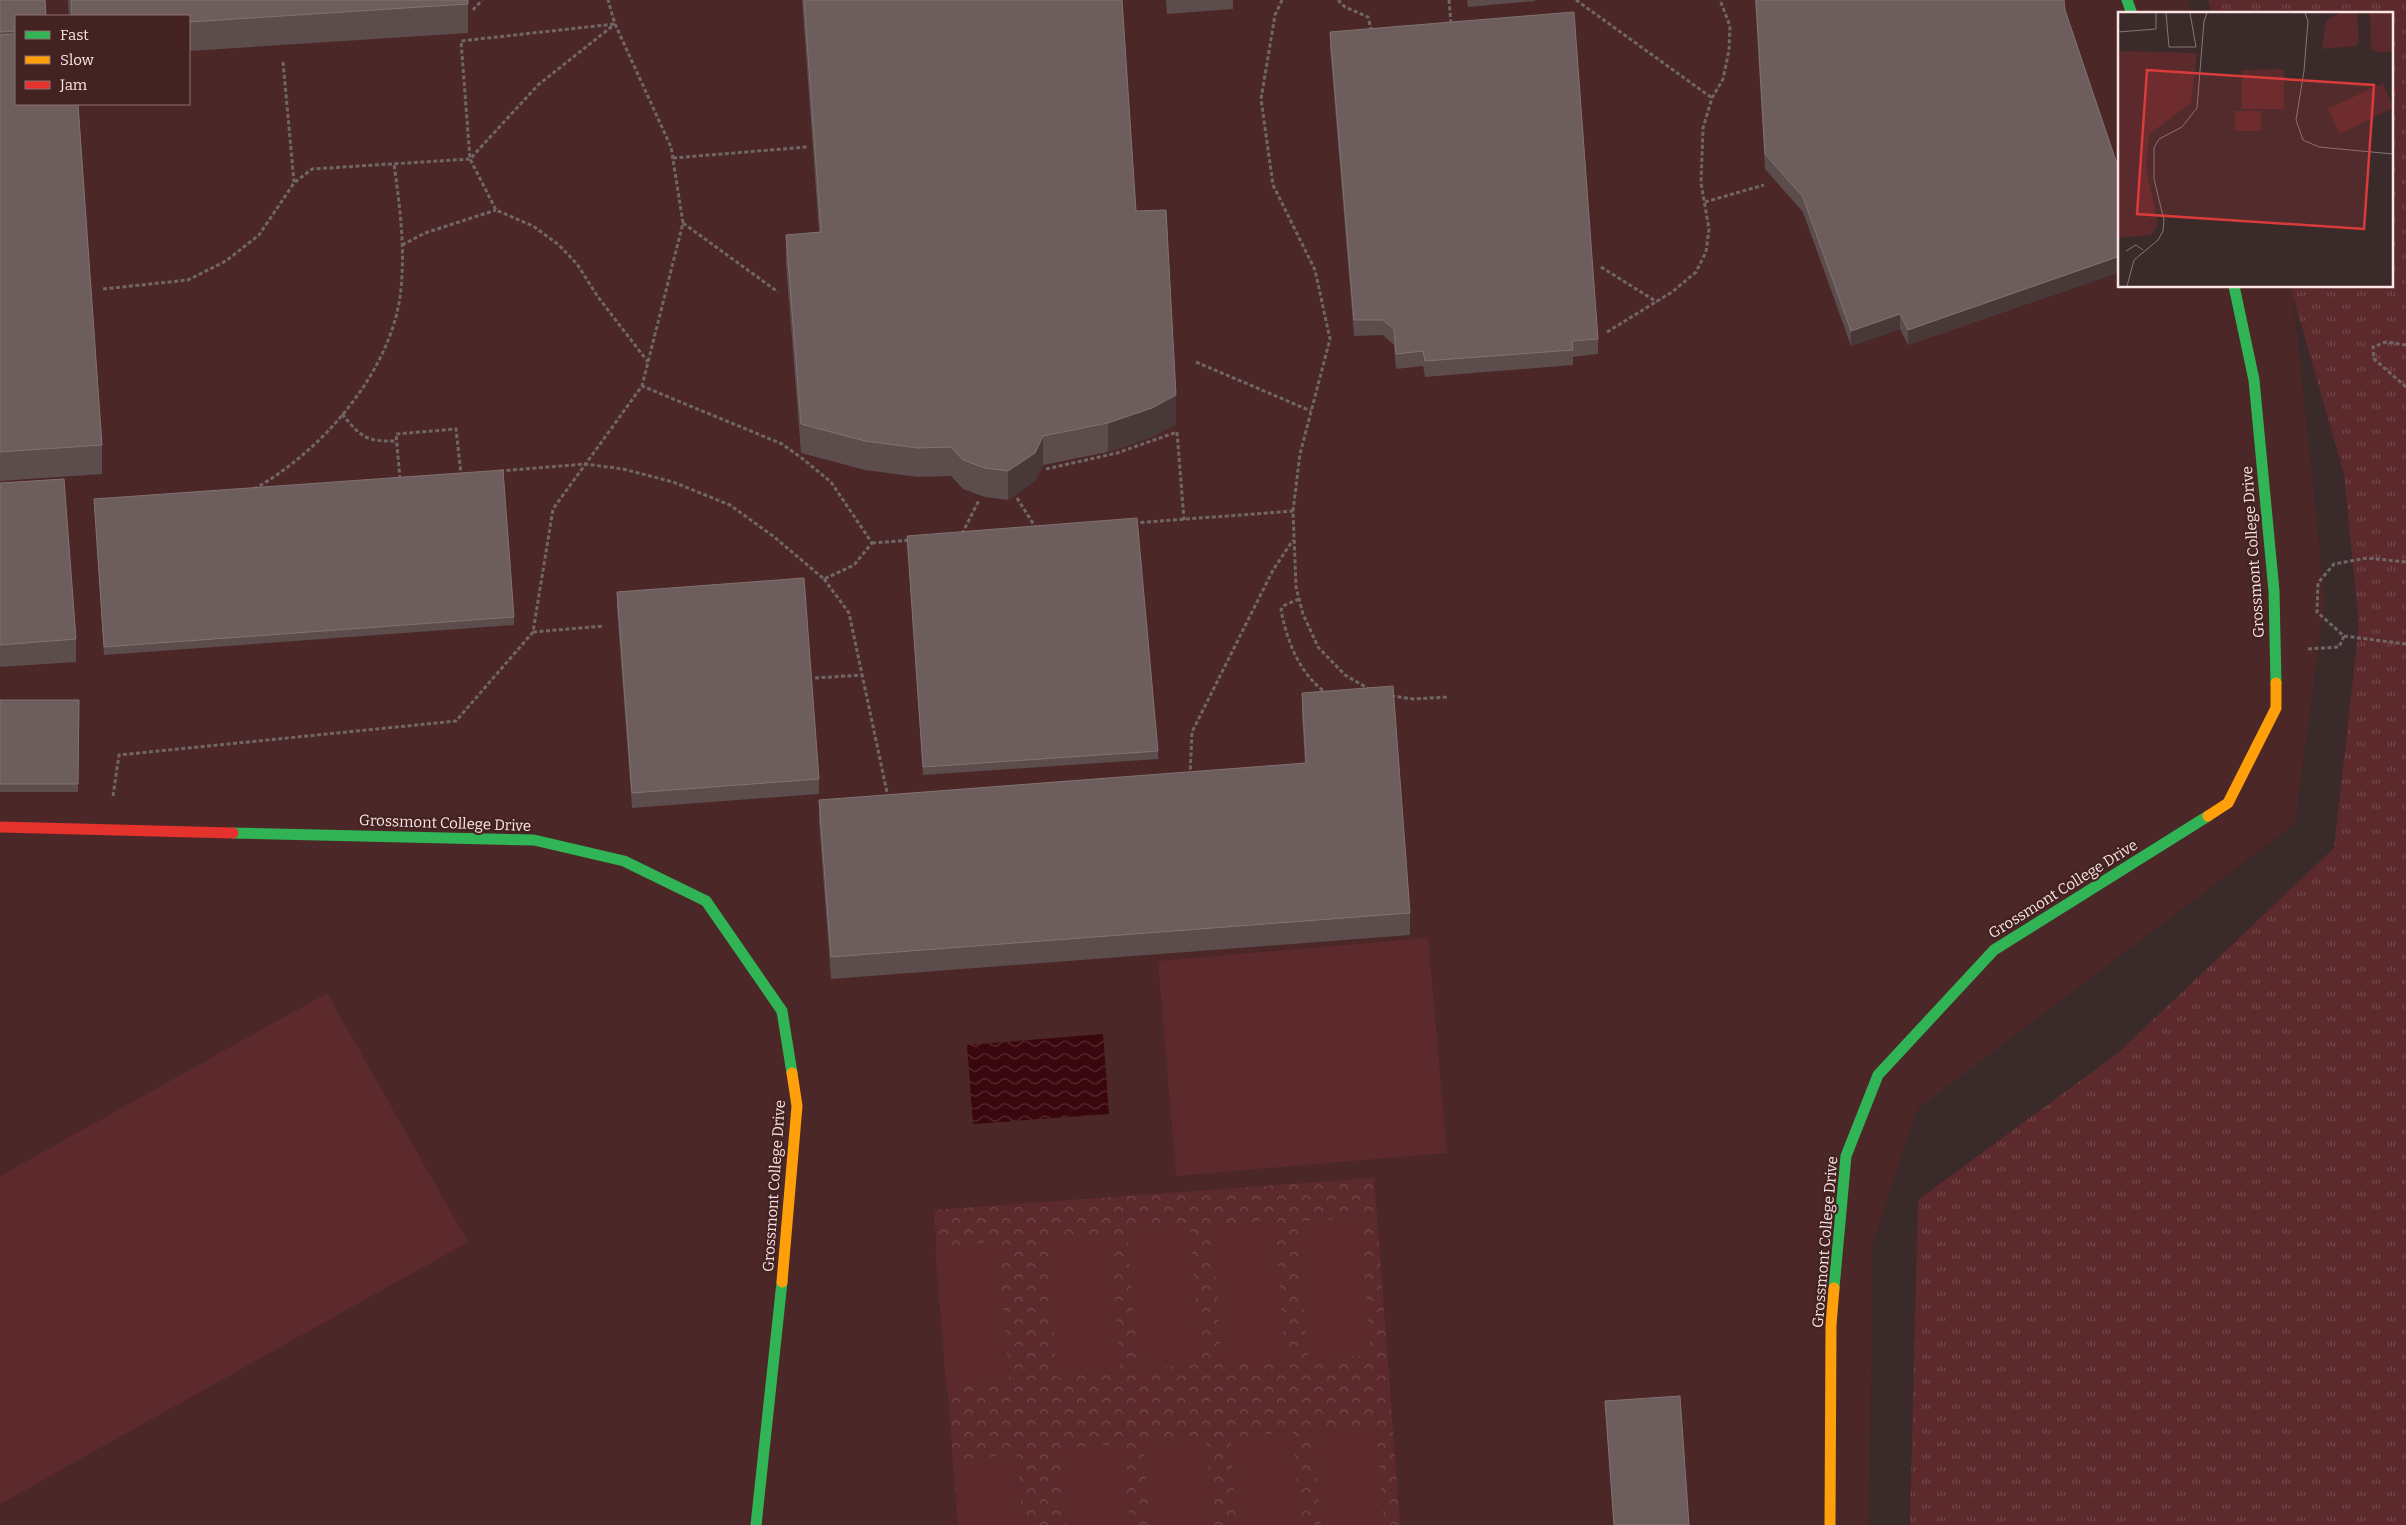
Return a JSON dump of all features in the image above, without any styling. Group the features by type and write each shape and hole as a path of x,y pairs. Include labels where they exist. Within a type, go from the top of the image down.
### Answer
{"street":[{"path":"2127,0 2131,12"},
{"name":"Grossmont College Drive","path":"1830,1525 1831,1325 1846,1156 1878,1075 1994,950 2228,803 2276,708 2273,580 2254,380 2234,288"},
{"name":"Grossmont College Drive","path":"0,827 534,840 624,860 706,901 782,1011 797,1106 789,1212 756,1525"}],"path":[{"path":"473,10 482,0"},
{"path":"108,829 119,755 456,721 533,632 553,509 642,386 683,223 671,147 615,24 608,0"},
{"path":"1282,0 1276,15 1261,99 1273,185 1315,270 1330,339 1300,454 1293,511 1296,587 1303,614 1318,646 1345,675 1373,691"},
{"path":"1338,0 1345,7 1368,17 1372,27 1373,38"},
{"path":"1448,0 1451,28"},
{"path":"1576,0 1712,98"},
{"path":"1607,332 1657,302 1696,272 1706,252 1709,230 1702,184 1703,128 1712,98 1723,78 1729,50 1730,26 1720,0"},
{"path":"103,289 188,280 226,261 259,235 294,183 312,169 470,159 538,85 615,24"},
{"path":"615,24 462,41 470,159 496,210 533,226 559,245 577,264 598,298 648,362"},
{"path":"283,62 294,183"},
{"path":"673,158 807,146"},
{"path":"262,489 253,490 274,478 316,443 350,407 373,369 394,321 400,297 402,228 394,164"},
{"path":"1705,202 1764,185"},
{"path":"402,245 425,233 496,210"},
{"path":"683,223 778,292"},
{"path":"1602,267 1657,302"},
{"path":"2406,344 2386,342 2373,347 2374,359 2406,387"},
{"path":"1196,362 1311,411"},
{"path":"642,386 782,444 831,482 872,543"},
{"path":"342,414 358,434 369,440 397,441"},
{"path":"400,479 396,434 456,429 461,474"},
{"path":"1046,469 1117,453 1177,432 1184,520"},
{"path":"499,471 585,464 624,469 674,482 730,505 773,536 824,579 849,613 889,801"},
{"path":"452,474 470,473"},
{"path":"390,480 408,478"},
{"path":"1017,498 1038,530 1028,531"},
{"path":"970,536 960,536 979,500"},
{"path":"1125,524 1293,511"},
{"path":"1199,779 1189,780 1192,732 1273,570 1294,539"},
{"path":"824,579 854,565 872,543 921,540"},
{"path":"2406,562 2367,558 2334,564 2318,583 2317,612 2344,636 2388,644 2406,644"},
{"path":"1300,599 1283,606 1280,610 1286,634 1298,661 1320,688 1333,697"},
{"path":"533,632 604,626"},
{"path":"2275,651 2339,647 2344,636"},
{"path":"815,678 862,675"},
{"path":"1388,696 1414,699 1449,697"}],"shaded area":[{"path":"0,0 2187,0 2192,12 2118,12 2118,288 2292,288 2325,599 2295,823 1917,1110 1873,1244 1869,1525 0,1525"}],"green space":[{"path":"2208,0 2406,0 2406,1525 1910,1525 1918,1200 2118,1053 2334,848 2359,625 2344,474 2291,288 2394,288 2394,12 2211,12"},
{"path":"1428,938 1447,1153 1176,1176 1158,961"},
{"path":"327,993 468,1242 0,1504 0,1176"},
{"path":"1374,1178 1400,1525 958,1525 934,1210"},
{"path":"1360,1217 1371,1355 1308,1360 1297,1222"},
{"path":"1275,1220 1285,1358 1222,1363 1212,1225"},
{"path":"1190,1226 1201,1364 1138,1369 1127,1231"},
{"path":"1110,1234 1120,1372 1057,1377 1047,1239"},
{"path":"998,1242 1009,1380 946,1385 935,1247"},
{"path":"1376,1427 1384,1525 1321,1525 1313,1432"},
{"path":"1293,1432 1300,1525 1237,1525 1230,1437"},
{"path":"1206,1438 1213,1525 1150,1525 1143,1443"},
{"path":"1123,1444 1130,1525 1066,1525 1060,1449"},
{"path":"1017,1455 1023,1525 959,1525 954,1460"}],"water":[{"path":"1103,1034 1109,1114 973,1124 967,1045"}],"building":[{"path":"0,0 45,0 46,15 15,15 15,31 0,32"},
{"path":"71,0 468,0 468,4 190,22 190,15 72,15"},
{"path":"804,0 1122,0 1136,211 1166,210 1176,395 1152,408 1108,423 1043,436 1035,453 1008,471 985,468 963,460 951,447 918,448 865,441 801,424 786,235 821,232"},
{"path":"1756,0 2064,0 2065,10 2118,167 2118,257 1908,330 1900,314 1851,331 1803,197 1765,154"},
{"path":"1574,12 1598,339 1572,341 1573,350 1425,361 1423,351 1396,354 1394,329 1383,320 1354,320 1330,32"},
{"path":"15,34 15,105 78,105 102,445 0,452 0,35"},
{"path":"503,470 514,617 104,647 94,499"},
{"path":"64,479 76,639 0,645 0,483"},
{"path":"1137,518 1158,751 923,767 907,536"},
{"path":"804,578 819,779 632,793 617,592"},
{"path":"1393,686 1410,913 831,957 819,800 1306,763 1302,693"},
{"path":"0,700 79,700 78,784 0,784"},
{"path":"1680,1396 1689,1525 1614,1525 1605,1401"}],"traffic: fast":[{"path":"2127,0 2131,12"},
{"path":"2234,288 2254,380 2274,591 2276,683"},
{"path":"1834,1288 1846,1156 1878,1075 1994,950 2208,816"},
{"path":"233,833 534,840 624,861 706,901 782,1011 792,1073"},
{"path":"756,1525 782,1282"}],"traffic: slow":[{"path":"2208,816 2228,803 2276,708 2276,683"},
{"path":"782,1282 797,1106 792,1073"},
{"path":"1830,1525 1831,1325 1834,1288"}],"traffic: jam":[{"path":"0,827 233,833"}]}
